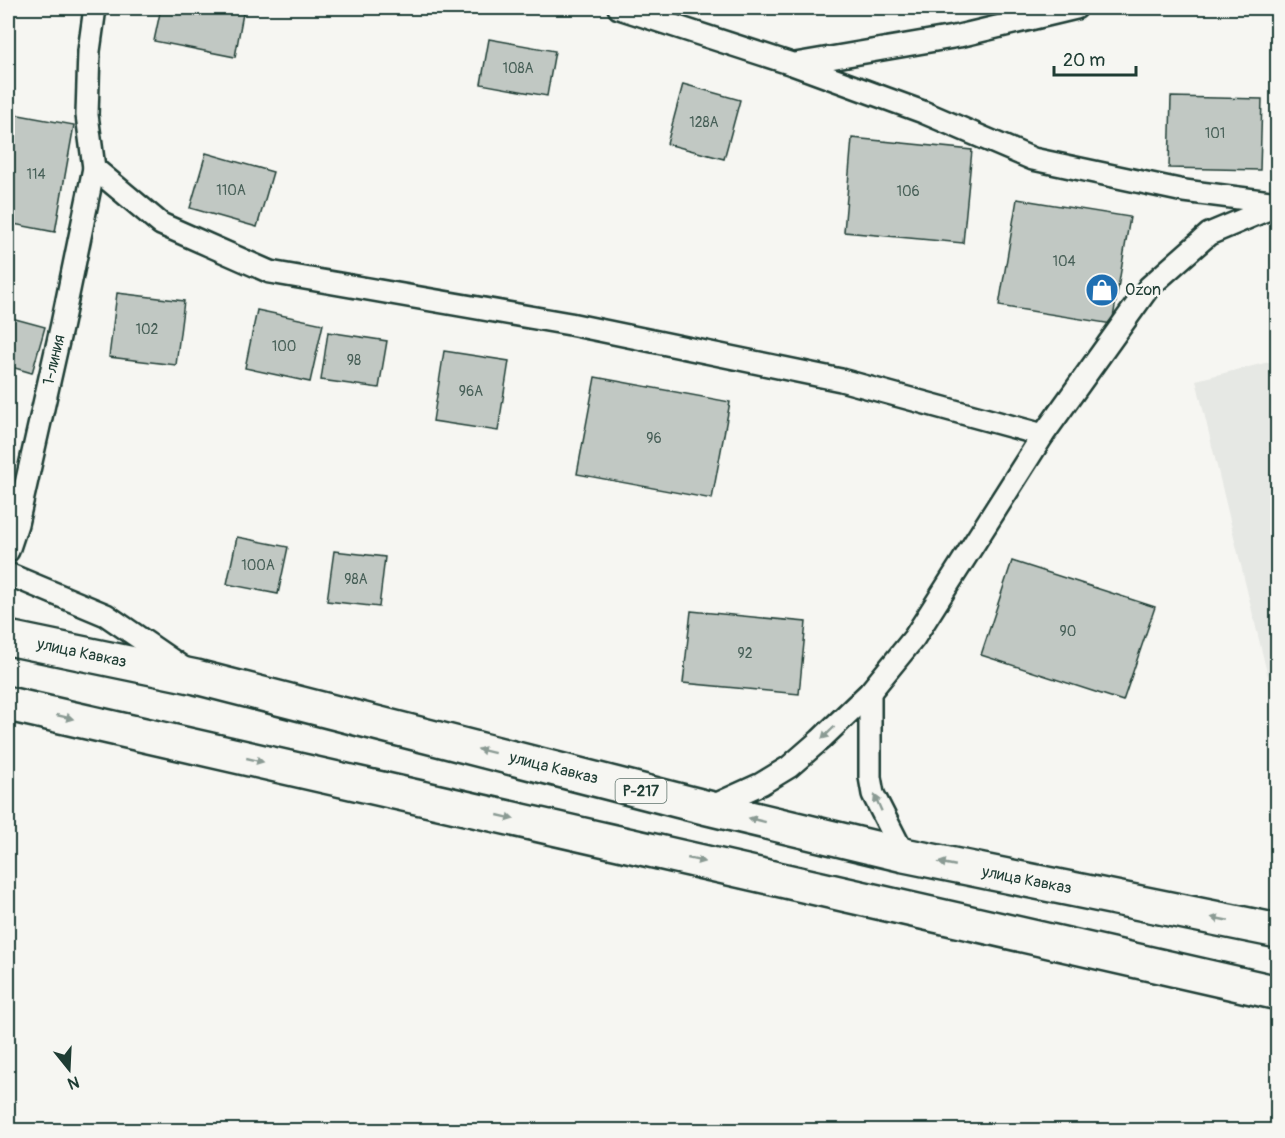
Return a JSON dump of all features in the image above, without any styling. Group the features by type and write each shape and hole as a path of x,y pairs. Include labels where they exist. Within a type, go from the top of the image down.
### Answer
{"highway":[{"name":"улица Кавказ","path":"8,638 196,676 708,808 904,855 1278,931"},
{"path":"8,704 1278,993"}],"street":[{"name":"1-линия","path":"8,551 17,524 62,324 94,168 87,115 88,51 95,8"},
{"path":"619,8 792,64 923,112 1033,159 1184,190 1278,204"},
{"path":"792,64 959,36 1076,8"},
{"path":"94,168 161,224 270,272 570,324 841,380 1043,435"},
{"path":"708,808 761,784 789,767 870,692 914,638 1043,435 1149,287 1209,234 1278,204"},
{"path":"8,574 106,615 196,676"},
{"path":"870,692 870,777 873,794 904,855"}],"shaded area":[{"path":"1278,360 1277,714 1196,380"}],"building":[{"path":"161,8 244,8 235,57 154,41"},
{"path":"489,39 555,51 547,96 481,84"},
{"path":"683,84 740,100 724,159 667,144"},
{"path":"1171,97 1262,99 1260,170 1169,168"},
{"path":"8,113 74,125 55,232 8,223"},
{"path":"852,138 972,150 963,243 844,232"},
{"path":"206,153 273,172 257,227 190,208"},
{"path":"1017,199 1130,217 1112,324 999,306"},
{"path":"117,293 184,301 176,365 109,357"},
{"path":"257,310 323,324 310,382 245,368"},
{"path":"8,317 45,327 32,373 8,366"},
{"path":"328,332 387,341 379,388 321,380"},
{"path":"444,351 509,361 498,431 433,421"},
{"path":"595,377 730,402 712,499 577,474"},
{"path":"237,537 288,547 278,594 227,584"},
{"path":"334,551 385,557 379,607 327,601"},
{"path":"1012,561 1155,607 1123,701 981,655"},
{"path":"691,611 806,622 799,694 683,683"}],"place":[{"name":"Ozon","path":"1102,290"}]}
